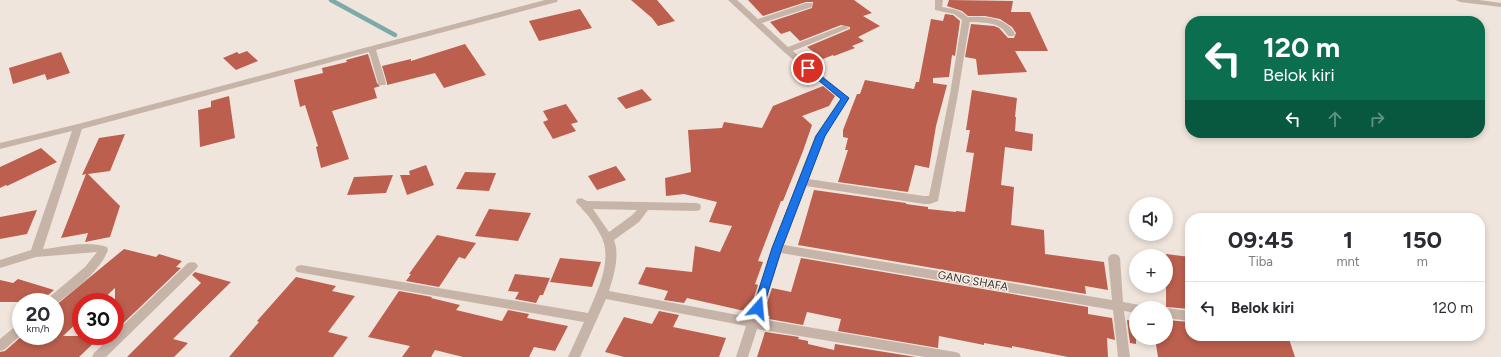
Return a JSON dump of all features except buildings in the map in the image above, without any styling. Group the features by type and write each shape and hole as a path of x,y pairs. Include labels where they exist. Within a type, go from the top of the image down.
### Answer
{"street":[{"path":"0,146 78,127 554,0"},
{"path":"732,0 787,50 845,98 820,136 777,248 742,357"},
{"path":"803,182 924,200 934,198 954,94 966,20 962,14 938,8 939,0"},
{"path":"1460,0 1501,5"},
{"path":"757,22 809,5"},
{"path":"966,20 1003,24 1010,30 1011,34"},
{"path":"787,50 845,28"},
{"path":"372,49 382,83"},
{"path":"36,253 78,127"},
{"path":"574,357 602,294 609,270 611,256 610,244 583,204 696,207"},
{"path":"607,239 635,219 644,206"},
{"path":"0,264 36,253 58,252 94,247 103,250 102,254 91,267 61,293"},
{"name":"GANG SHAFA","path":"777,248 1129,307"},
{"path":"1114,258 1124,357"},
{"path":"98,357 192,266"},
{"path":"301,270 591,318"},
{"path":"602,294 753,323 955,357"},
{"path":"1173,314 1185,315"},
{"path":"0,346 12,336"}],"waterway":[{"path":"331,0 395,35"}],"route":[{"path":"758,308 777,248 820,136 845,98 808,68"}]}
